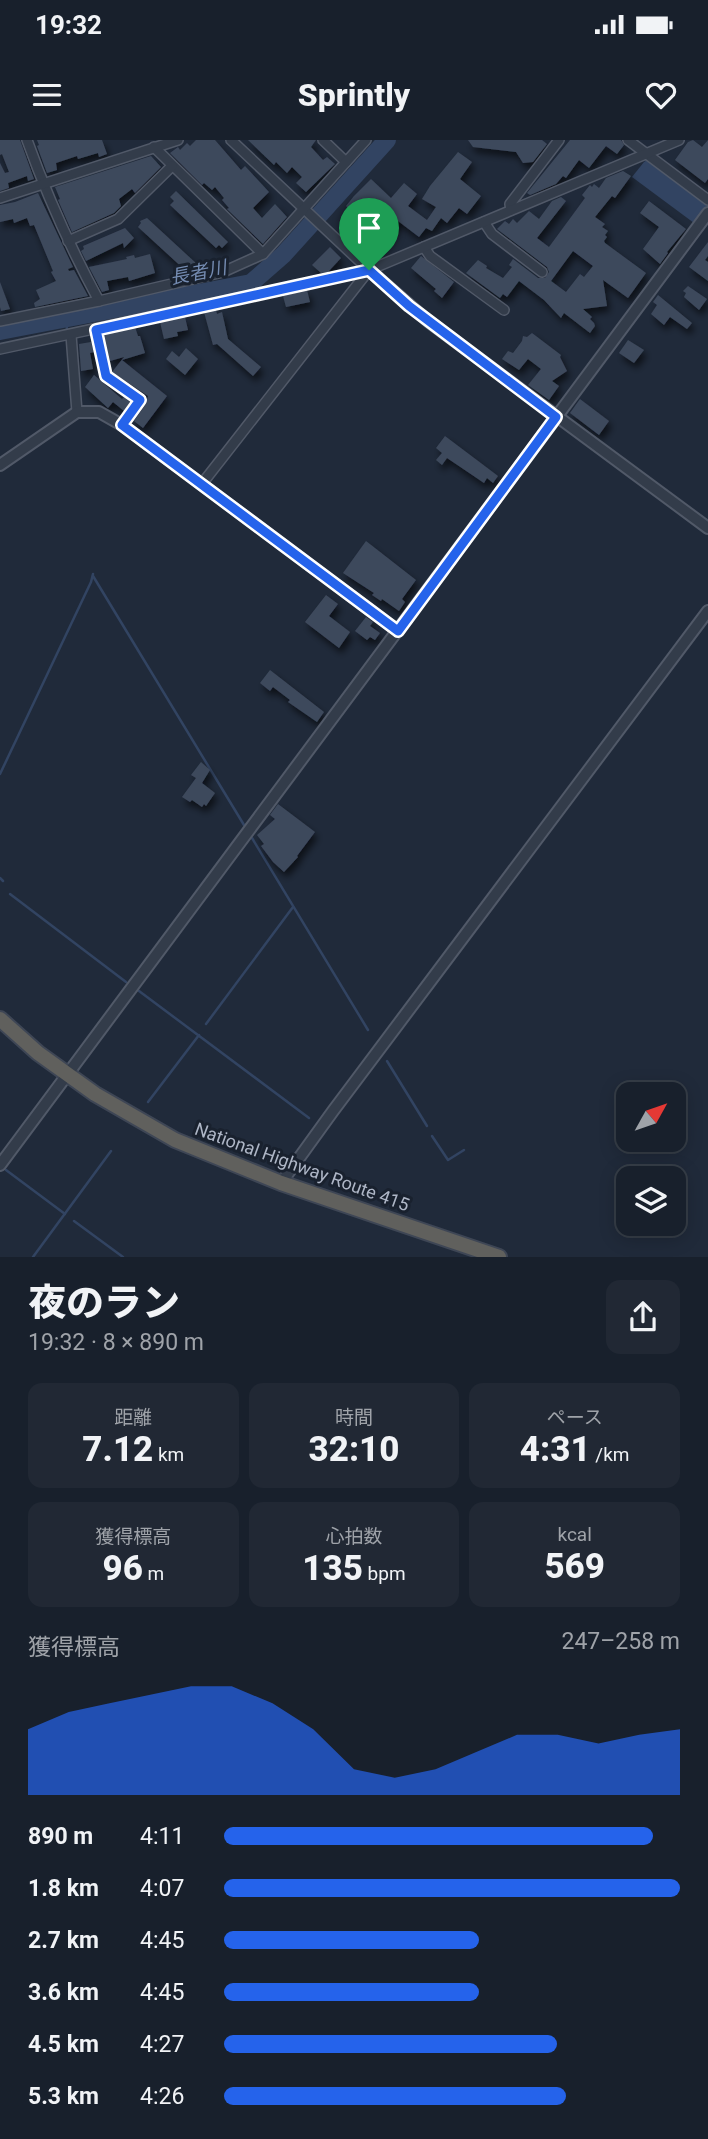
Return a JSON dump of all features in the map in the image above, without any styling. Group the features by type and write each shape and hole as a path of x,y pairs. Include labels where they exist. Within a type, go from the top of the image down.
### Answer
{"highway":[{"name":"National Highway Route 415","path":"0,1019 38,1053 95,1094 175,1140 281,1183 499,1257"}],"street":[{"path":"27,140 68,241 99,301"},
{"path":"0,198 178,140"},
{"path":"231,140 334,239 409,306 708,528"},
{"path":"323,140 346,162"},
{"path":"0,321 223,272 263,254 366,140"},
{"path":"511,210 510,204 559,140"},
{"path":"628,140 708,200"},
{"path":"0,349 369,270 679,140"},
{"path":"154,147 263,254"},
{"path":"68,241 118,219 173,166"},
{"path":"0,1165 708,213"},
{"path":"484,222 492,234 542,272"},
{"path":"424,247 430,256 504,310"},
{"path":"201,485 369,270"},
{"path":"96,330 106,376 140,400 122,425"},
{"path":"71,335 77,412"},
{"path":"0,465 77,412 99,412 122,425 398,631"},
{"path":"281,1183 332,1111 708,611"}],"water":[{"path":"650,158 708,204 694,223 632,177"}],"building":[{"path":"0,140 20,140 34,179 28,181 27,176 8,183 9,188 0,191 0,163 5,173 9,172 2,154 0,155"},
{"path":"37,140 102,140 107,154 99,157 98,153 78,159 77,156 56,163 57,170 47,173"},
{"path":"196,140 215,140 241,170 245,166 269,192 253,208 262,218 275,204 287,217 263,244 227,209 229,208 222,200 224,198 215,187 212,190 204,183 202,185 170,153 178,147 180,150 187,143 190,146"},
{"path":"248,140 316,140 311,147 323,160 327,157 335,164 306,192 296,183 302,177 292,167 287,173 276,162 274,165"},
{"path":"468,140 542,140 547,144 533,162 523,163 516,152 473,147"},
{"path":"570,140 621,140 624,145 617,154 606,146 589,168 579,160 566,178 563,176 556,184 530,195 527,193"},
{"path":"693,140 702,147 708,140 708,179 705,183 675,160 688,142"},
{"path":"458,152 472,162 460,179 481,196 467,214 459,208 447,223 441,218 432,231 426,228 419,237 398,221 371,259 364,253 369,246 357,237 344,221 353,213 346,206 354,196 371,179 391,198 404,183 417,194 408,206 427,220 436,207 422,199"},
{"path":"151,156 161,167 135,193 132,189 119,199 121,206 114,213 72,232 55,187"},
{"path":"623,171 631,176 615,198 612,196 595,217 605,224 602,227 608,231 604,241 646,273 628,298 603,280 607,306 583,309 592,317 590,319 595,326 590,333 564,313 561,318 544,300 519,281 507,297 503,294 500,298 466,273 478,260 503,278 512,267 509,265 513,259 538,278 545,278 549,272 547,267 497,229 505,221 509,224 513,219 517,223 529,211 539,219 552,201 561,197 566,201 537,238 549,247 585,198 582,195 590,185 592,187 594,184 599,188 606,178","holes":["573,251 593,266 584,277 580,274 566,292 551,281"]},
{"path":"176,191 228,242 222,248 219,245 216,248 170,205 174,201 170,197"},
{"path":"38,193 73,267 68,269 74,270 88,296 35,307 34,303 40,299 36,290 56,281 51,272 53,271 34,225 30,226 27,218 14,223 13,219 0,222 0,205"},
{"path":"649,201 686,229 660,264 643,249 659,227 640,213"},
{"path":"147,218 198,265 192,271 189,268 186,271 138,227 140,221"},
{"path":"125,228 134,238 124,248 123,243 86,261 81,251 83,246"},
{"path":"708,242 708,256 705,260 708,262 708,281 689,267"},
{"path":"330,247 341,258 328,272 321,273 312,265"},
{"path":"150,254 155,273 129,281 128,277 107,281 109,290 102,292 89,267 134,255 135,258"},
{"path":"421,256 454,282 442,298 434,291 436,289 411,268"},
{"path":"0,282 10,309 1,311 0,307"},
{"path":"688,286 707,299 699,310 684,297 686,293 683,291"},
{"path":"307,290 310,302 286,307 283,296"},
{"path":"658,295 692,323 687,329 670,317 664,325 651,314 657,305 653,302"},
{"path":"216,310 217,314 222,312 228,339 261,367 253,376 217,344 213,345 204,312"},
{"path":"185,317 188,330 177,332 178,336 164,339 160,322"},
{"path":"135,327 145,353 122,360 167,396 143,428 134,421 146,404 148,396 112,372 124,357 110,361 104,334"},
{"path":"532,333 561,355 567,371 552,381 559,386 549,400 528,385 541,369 528,359 519,370 502,359 508,351 513,353 523,336 527,337"},
{"path":"628,340 644,350 634,363 619,353"},
{"path":"91,342 94,352 90,353 93,369 81,371 79,344"},
{"path":"186,348 198,359 185,375 166,359 172,351 179,357"},
{"path":"94,375 122,399 124,397 130,402 124,411 113,402 108,408 85,387"},
{"path":"580,399 609,421 599,435 570,413"},
{"path":"445,436 498,476 493,483 487,478 484,483 447,458 442,465 436,460 442,453 436,448"},
{"path":"366,541 416,580 402,599 405,602 399,611 343,573"},
{"path":"326,595 338,604 329,616 350,632 339,648 305,622"},
{"path":"366,617 373,622 370,626 380,633 375,640 370,637 367,640 355,631"},
{"path":"270,670 324,712 317,722 288,702 290,700 273,687 270,691 260,683"},
{"path":"201,762 210,770 202,783 215,793 206,806 204,804 202,807 182,797 196,778 191,775"},
{"path":"278,804 315,832 284,872 261,846 264,844 257,835 275,819 270,815"}],"waterway":[{"name":"長者川","path":"0,331 251,283 283,255 387,140"},
{"path":"66,320 67,329"},
{"path":"0,774 93,574"},
{"path":"93,576 244,825"},
{"path":"252,838 368,1030"},
{"path":"0,878 3,881"},
{"path":"10,894 126,982"},
{"path":"206,1024 293,907"},
{"path":"139,991 309,1118"},
{"path":"148,1102 199,1035"},
{"path":"387,1061 427,1126"},
{"path":"432,1136 448,1160 464,1150"},
{"path":"33,1257 111,1151"},
{"path":"6,1170 65,1214"},
{"path":"74,1221 123,1257"}],"route":[{"path":"369,270 409,306 556,417 398,631 122,425 140,400 106,376 96,330 369,270"}]}
